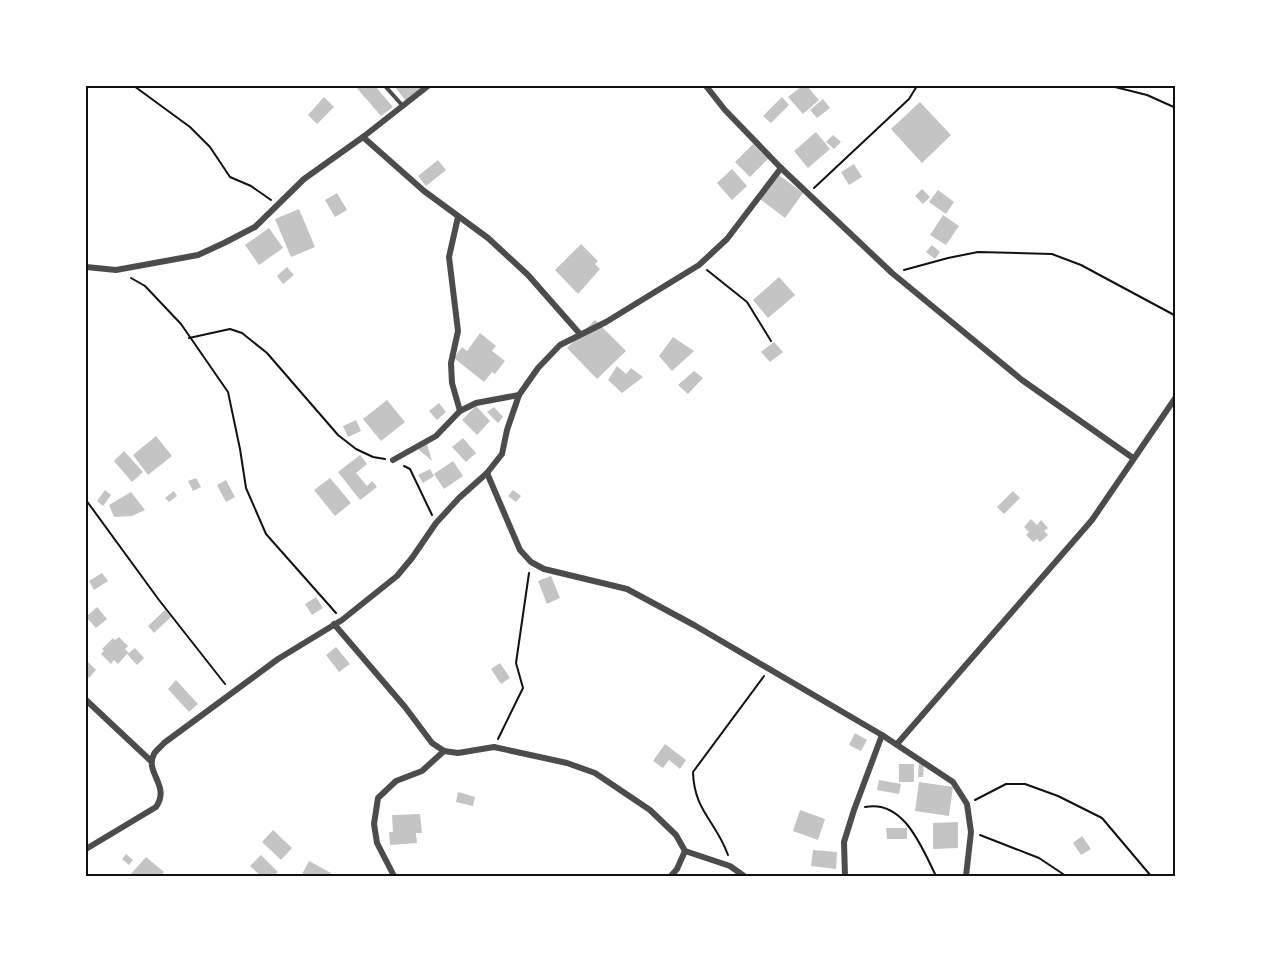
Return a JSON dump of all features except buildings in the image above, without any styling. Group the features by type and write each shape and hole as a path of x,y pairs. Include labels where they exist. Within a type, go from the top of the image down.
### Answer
{"street":[{"path":"86,267 116,270 198,255 255,227 304,179 363,137 428,86"},
{"path":"706,86 725,110 781,168 892,273 1022,380 1133,458"},
{"path":"363,137 424,191 488,238 528,275 580,334"},
{"path":"152,761 154,753 164,743 278,659 342,620 397,576 436,523 487,473 502,454 519,395 560,345 606,322 699,265 727,239 781,168"},
{"path":"458,217 449,257 458,331 451,363 452,383 460,411"},
{"path":"393,460 436,436 460,411 476,403 519,395"},
{"path":"897,744 1092,520 1176,398"},
{"path":"487,473 520,550 531,562 544,569 627,589 770,668 897,744 952,782 968,804 971,832 966,876"},
{"path":"334,624 405,707 432,743 444,751 458,753 494,747 567,763 595,773 650,810 676,835 684,851 730,866 744,876"},
{"path":"86,700 152,761 162,791 161,800 156,807 86,849"},
{"path":"845,876 844,842 882,735"},
{"path":"394,876 377,843 374,824 378,798 396,781 422,771 444,751"},
{"path":"671,876 677,869 684,851"}],"lane":[{"path":"385,86 403,106"}],"path":[{"path":"134,86 204,141 230,177 251,186 278,204"},
{"path":"807,194 909,99 917,86"},
{"path":"1111,86 1147,95 1176,108"},
{"path":"892,273 978,252 1052,254 1082,265 1176,316"},
{"path":"699,265 747,302 771,341"},
{"path":"116,270 145,286 180,324 228,392 246,488 266,534 342,620"},
{"path":"189,338 230,329 242,333 267,353 338,435 356,449 373,457 393,460 410,469 436,523"},
{"path":"86,500 159,600 233,694"},
{"path":"494,747 523,688 516,663 531,562"},
{"path":"730,866 727,852 718,833 699,805 693,788 693,772 770,668"},
{"path":"968,804 1006,784 1025,783 1059,796 1102,818 1151,876"},
{"path":"854,810 875,805 888,809 903,819 936,876"},
{"path":"971,832 1039,858 1066,876"}]}
